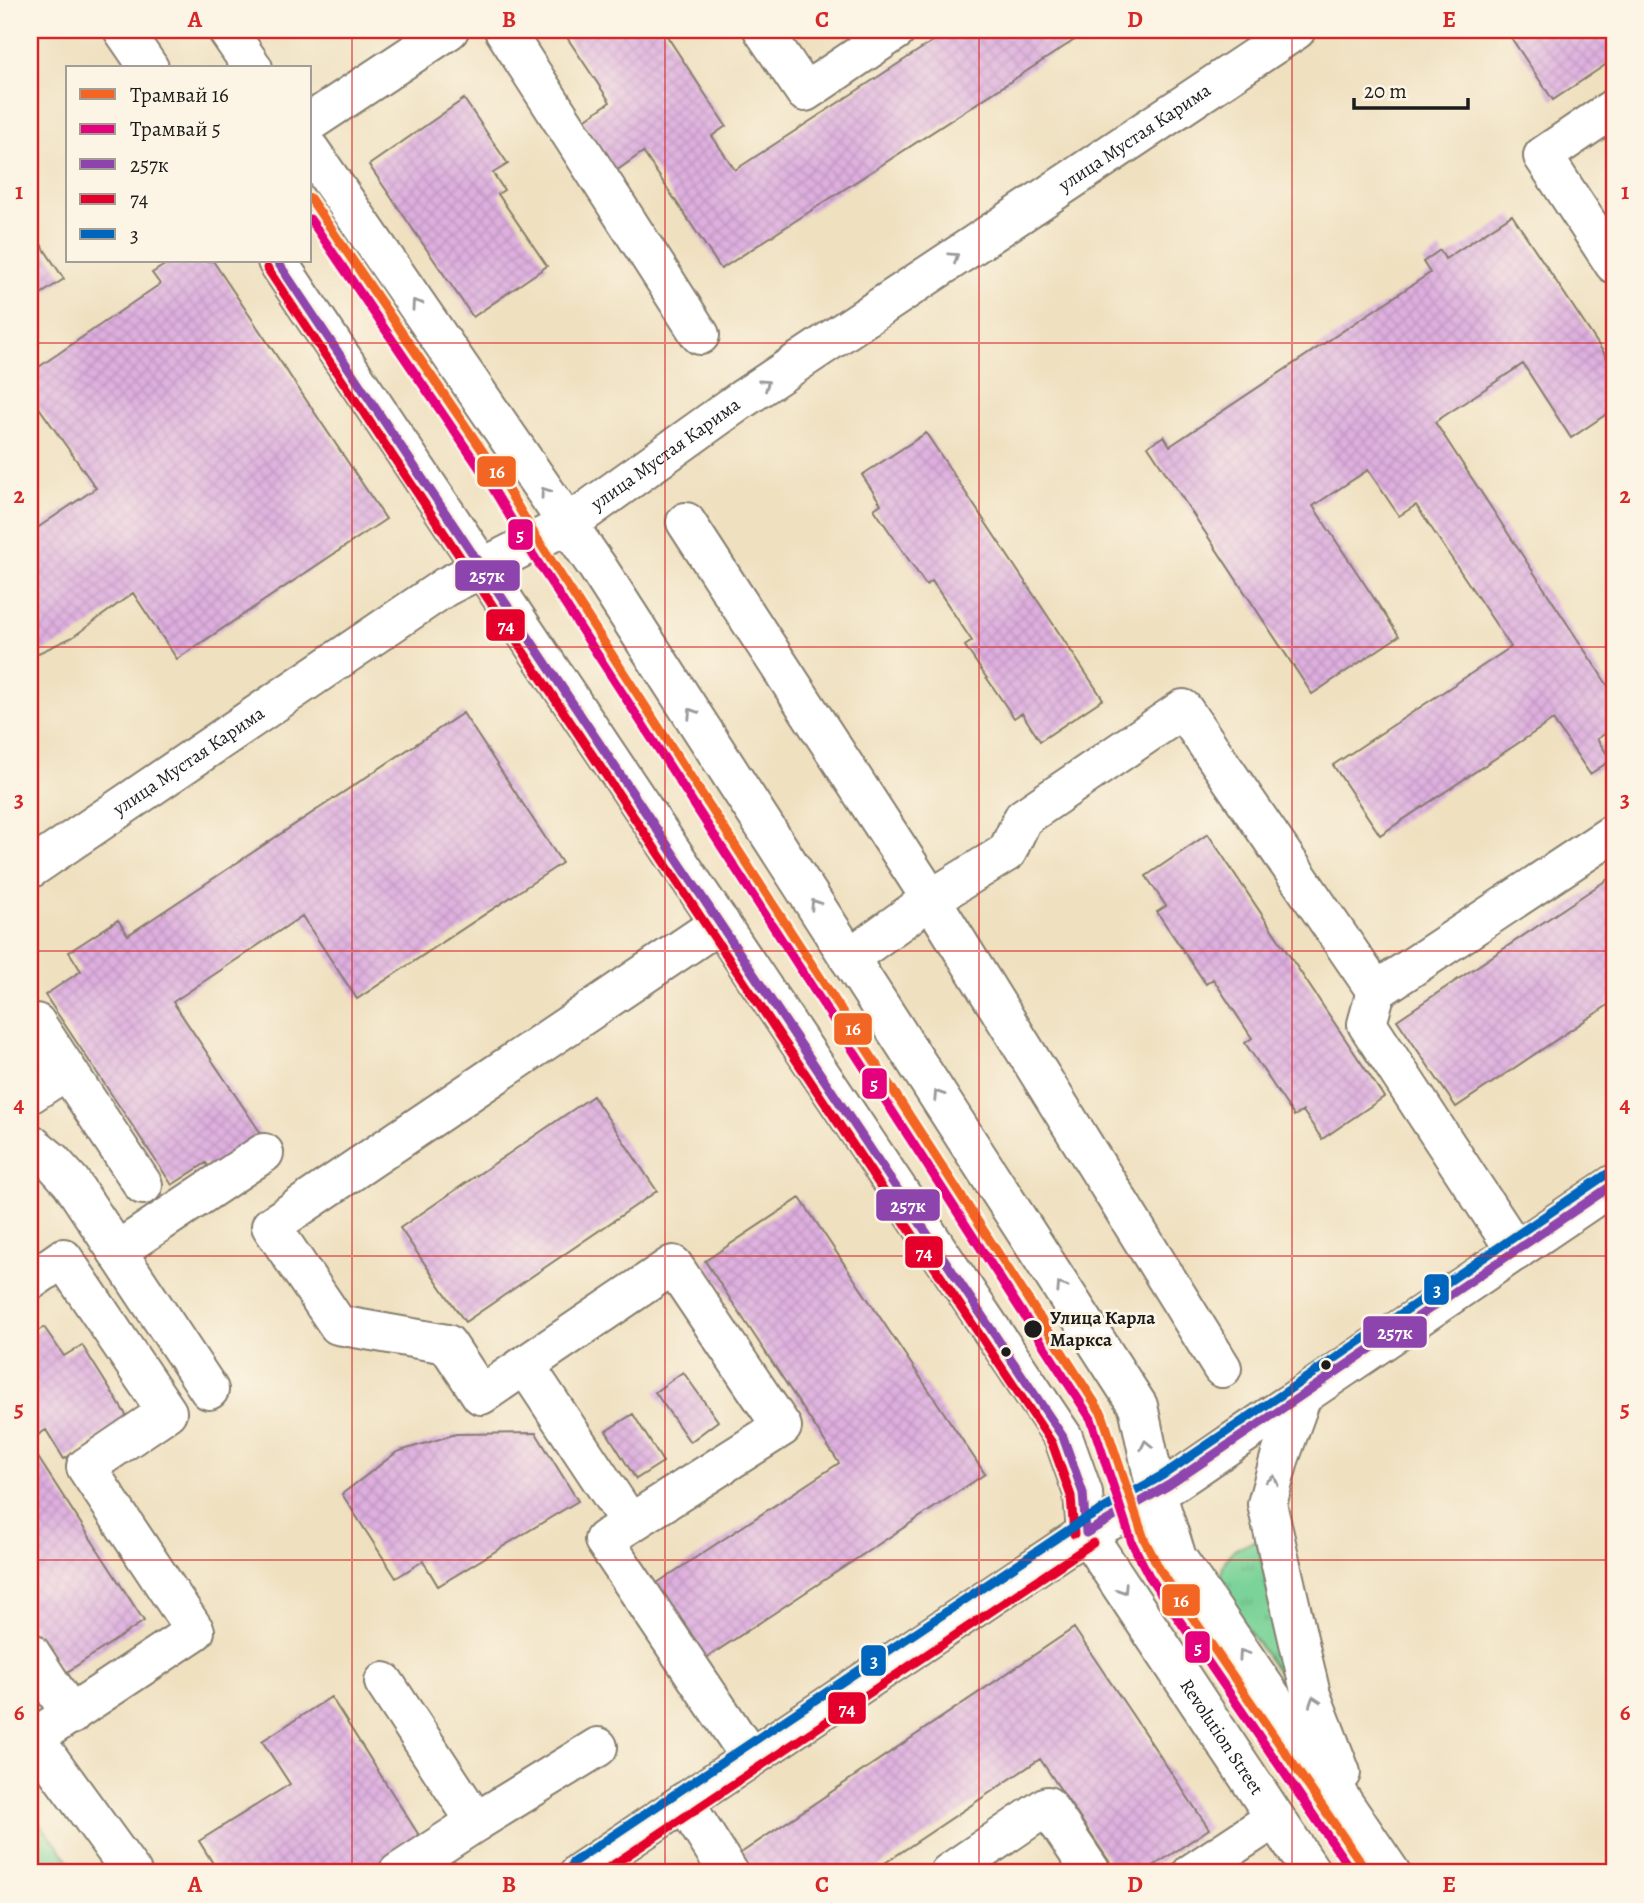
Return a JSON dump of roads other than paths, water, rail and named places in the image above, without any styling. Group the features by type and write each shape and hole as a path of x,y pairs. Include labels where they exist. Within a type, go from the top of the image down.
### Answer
{"street":[{"path":"123,30 148,66"},
{"path":"227,30 252,66"},
{"path":"312,121 449,30"},
{"path":"504,30 699,335"},
{"path":"763,30 805,92 897,30"},
{"name":"улица Мустая Карима","path":"30,869 445,587 568,524 741,400 1272,36"},
{"path":"1614,108 1543,156 1614,264"},
{"path":"312,153 568,524 1138,1406 1157,1495 1177,1558 1391,1873"},
{"name":"Revolution Street","path":"278,262 1063,1437 1083,1493 1086,1532 1312,1873"},
{"path":"686,522 931,899 1222,1368"},
{"path":"849,958 931,899 1007,852 1023,818 1183,709 1376,991"},
{"path":"1516,1251 1367,1024 1376,991 1614,833"},
{"path":"720,923 271,1226 338,1325 447,1344 481,1395 673,1265 782,1427 604,1540 750,1757"},
{"path":"36,1023 143,1185"},
{"path":"30,1094 67,1070"},
{"path":"30,1143 52,1161 71,1182 209,1390"},
{"path":"117,1251 264,1153"},
{"path":"579,1873 1086,1532 1157,1495 1258,1423 1303,1396 1614,1184"},
{"path":"30,1281 63,1258 167,1412 86,1467 195,1631 34,1738 132,1873"},
{"path":"525,1365 630,1523"},
{"path":"1303,1396 1266,1504 1311,1695 1364,1834"},
{"path":"30,1652 71,1714"},
{"path":"384,1682 476,1822"},
{"path":"398,1873 598,1747"},
{"path":"684,1802 729,1873"},
{"path":"949,1873 1047,1806 1092,1873"},
{"path":"1192,1873 1275,1818"}],"tram line":[{"name":"16","path":"312,201 499,475 538,540 1102,1414 1144,1539 1160,1570 1368,1873"},
{"name":"5","path":"312,222 489,482 528,547 1091,1419 1132,1543 1149,1576 1353,1873"}],"place":[{"name":"Улица Карла Маркса","path":"1033,1329"}]}
